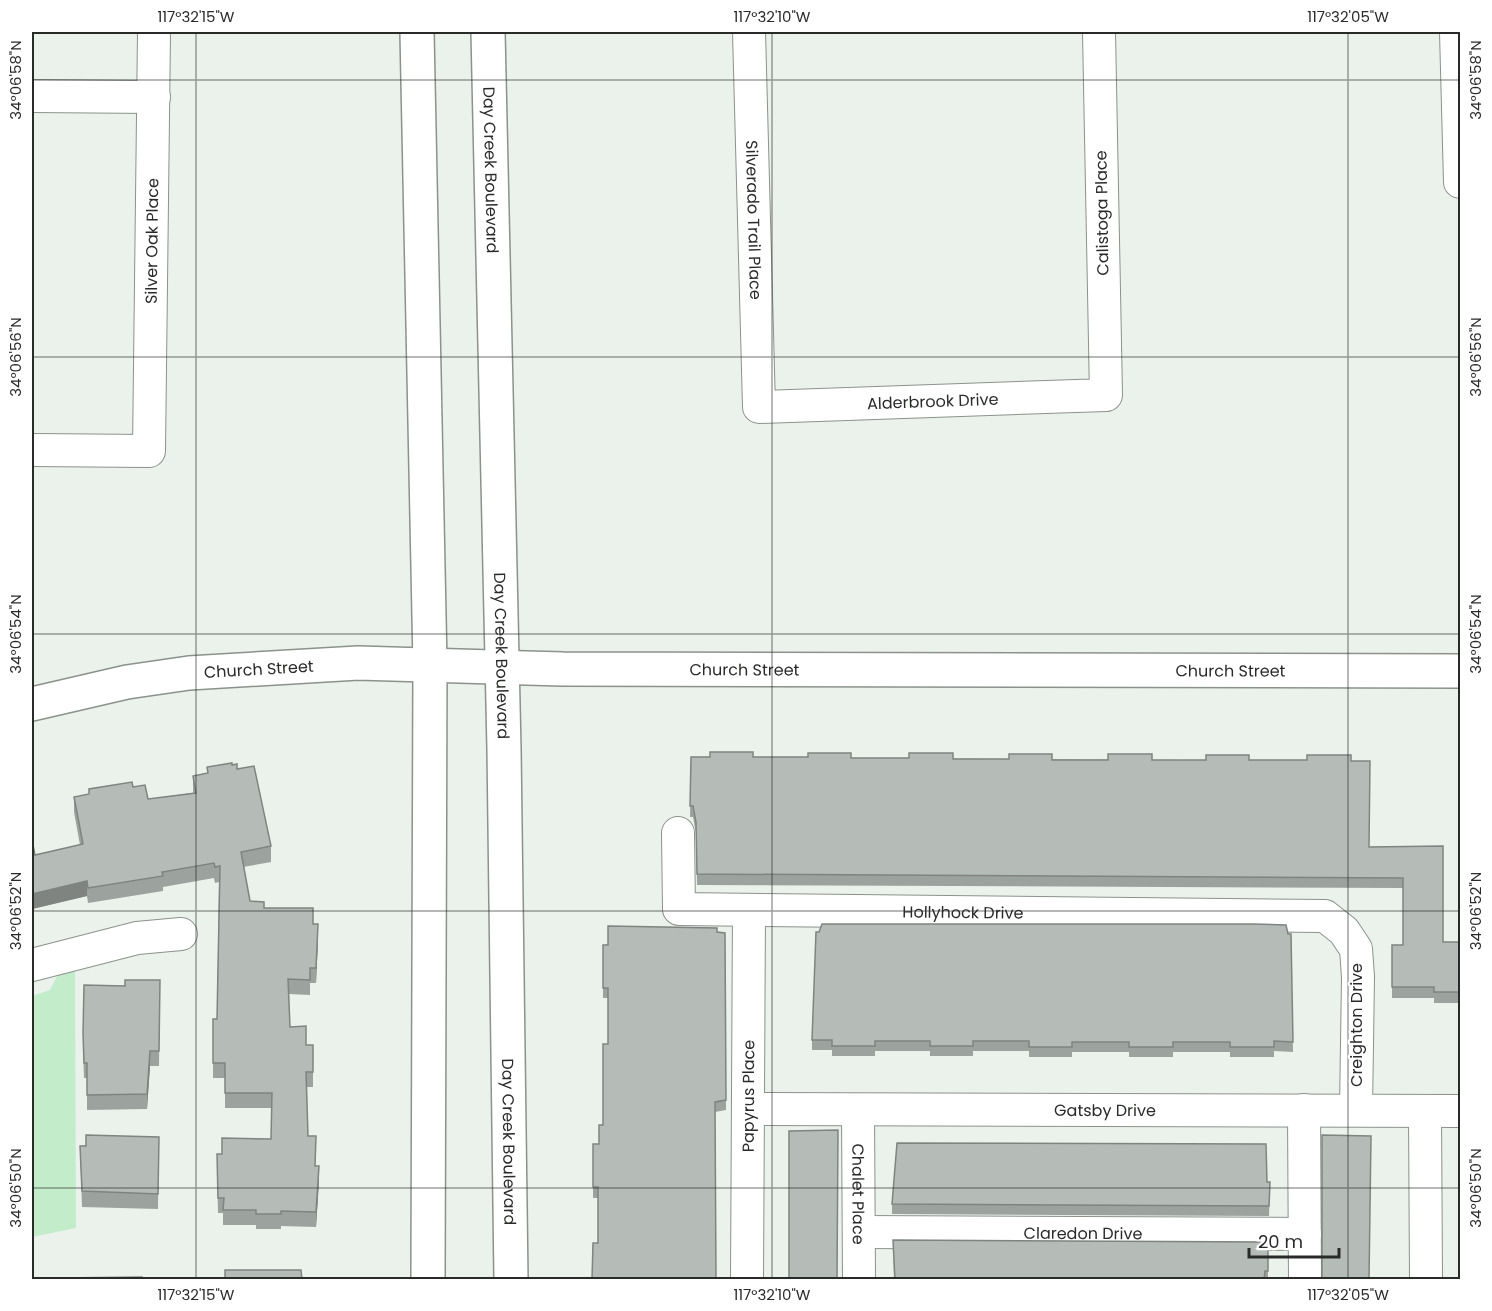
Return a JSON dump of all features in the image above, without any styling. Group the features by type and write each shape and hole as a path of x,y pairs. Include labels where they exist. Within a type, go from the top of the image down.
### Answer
{"main road":[{"path":"417,32 430,665 428,1280"},
{"name":"Day Creek Boulevard","path":"488,32 511,1280"},
{"name":"Church Street","path":"32,704 127,682 189,673 358,663 501,667 1461,671"}],"street":[{"name":"Silver Oak Place","path":"32,450 150,451 154,32"},
{"name":"Silverado Trail Place","path":"748,32 759,407"},
{"name":"Calistoga Place","path":"1099,32 1106,395"},
{"path":"1456,32 1461,182"},
{"path":"32,96 154,97"},
{"name":"Alderbrook Drive","path":"759,407 1106,395"},
{"name":"Hollyhock Drive","path":"678,833 679,909 1325,916"},
{"name":"Papyrus Place","path":"747,1280 749,910"},
{"name":"Creighton Drive","path":"1325,916 1344,931 1356,949 1358,977 1356,1110"},
{"path":"32,965 137,938 181,934"},
{"name":"Gatsby Drive","path":"749,1109 1461,1112"},
{"name":"Chalet Place","path":"858,1110 859,1280"},
{"path":"1304,1110 1305,1280"},
{"path":"1425,1111 1426,1280"},
{"name":"Claredon Drive","path":"859,1232 1305,1234"}],"green space":[{"path":"75,969 76,1228 32,1237 32,996 50,990 57,976"}],"building":[{"path":"710,752 753,752 753,757 808,757 808,753 851,753 851,758 909,758 909,753 953,753 953,759 1009,759 1009,754 1052,754 1052,760 1108,760 1108,754 1152,754 1152,760 1206,760 1206,755 1249,755 1249,760 1307,760 1307,755 1351,755 1351,761 1370,761 1369,847 1443,846 1443,942 1461,942 1461,992 1434,992 1434,987 1392,987 1392,945 1403,945 1403,878 697,874 696,822 693,806 690,806 691,757 710,757"},
{"path":"232,763 232,765 237,764 237,769 254,766 271,846 241,852 250,901 264,902 264,908 313,908 313,924 318,924 316,968 310,968 310,980 288,979 290,1027 306,1026 306,1045 313,1045 313,1072 306,1072 308,1136 316,1136 315,1166 319,1166 316,1212 281,1211 281,1214 256,1214 256,1210 223,1210 224,1198 218,1198 217,1154 222,1154 222,1138 271,1139 272,1093 225,1093 225,1063 213,1063 213,1019 217,1019 220,866 215,867 214,863 162,872 163,876 88,888 87,881 32,894 32,840 35,855 83,844 74,797 89,794 89,789 132,782 133,787 145,785 148,799 196,793 193,776 208,773 207,767"},
{"path":"822,924 1286,925 1288,934 1291,934 1293,1042 1274,1041 1274,1047 1230,1047 1230,1042 1173,1042 1173,1047 1129,1047 1129,1042 1072,1042 1072,1047 1029,1047 1029,1041 973,1041 973,1046 930,1046 930,1041 875,1041 875,1046 832,1046 832,1040 812,1040 816,932 819,932"},
{"path":"608,926 717,928 717,932 725,933 726,1100 715,1102 716,1280 592,1279 593,1243 598,1243 598,1187 593,1187 593,1144 599,1144 599,1125 603,1125 603,1044 608,1044 608,988 603,988 603,945 608,945"},
{"path":"125,980 160,980 159,1051 150,1051 147,1094 87,1095 87,1063 84,1063 83,1033 84,985 125,986"},
{"path":"838,1130 837,1280 789,1280 789,1131"},
{"path":"86,1135 159,1137 158,1194 82,1191 80,1146 86,1146"},
{"path":"1322,1135 1371,1136 1369,1280 1322,1280"},
{"path":"897,1143 1266,1144 1267,1182 1270,1182 1269,1206 892,1204"},
{"path":"893,1240 1268,1242 1268,1271 1265,1271 1264,1280 895,1280"},
{"path":"225,1270 301,1270 302,1280 225,1280"},
{"path":"142,1277 142,1280 60,1280 60,1278"}]}
